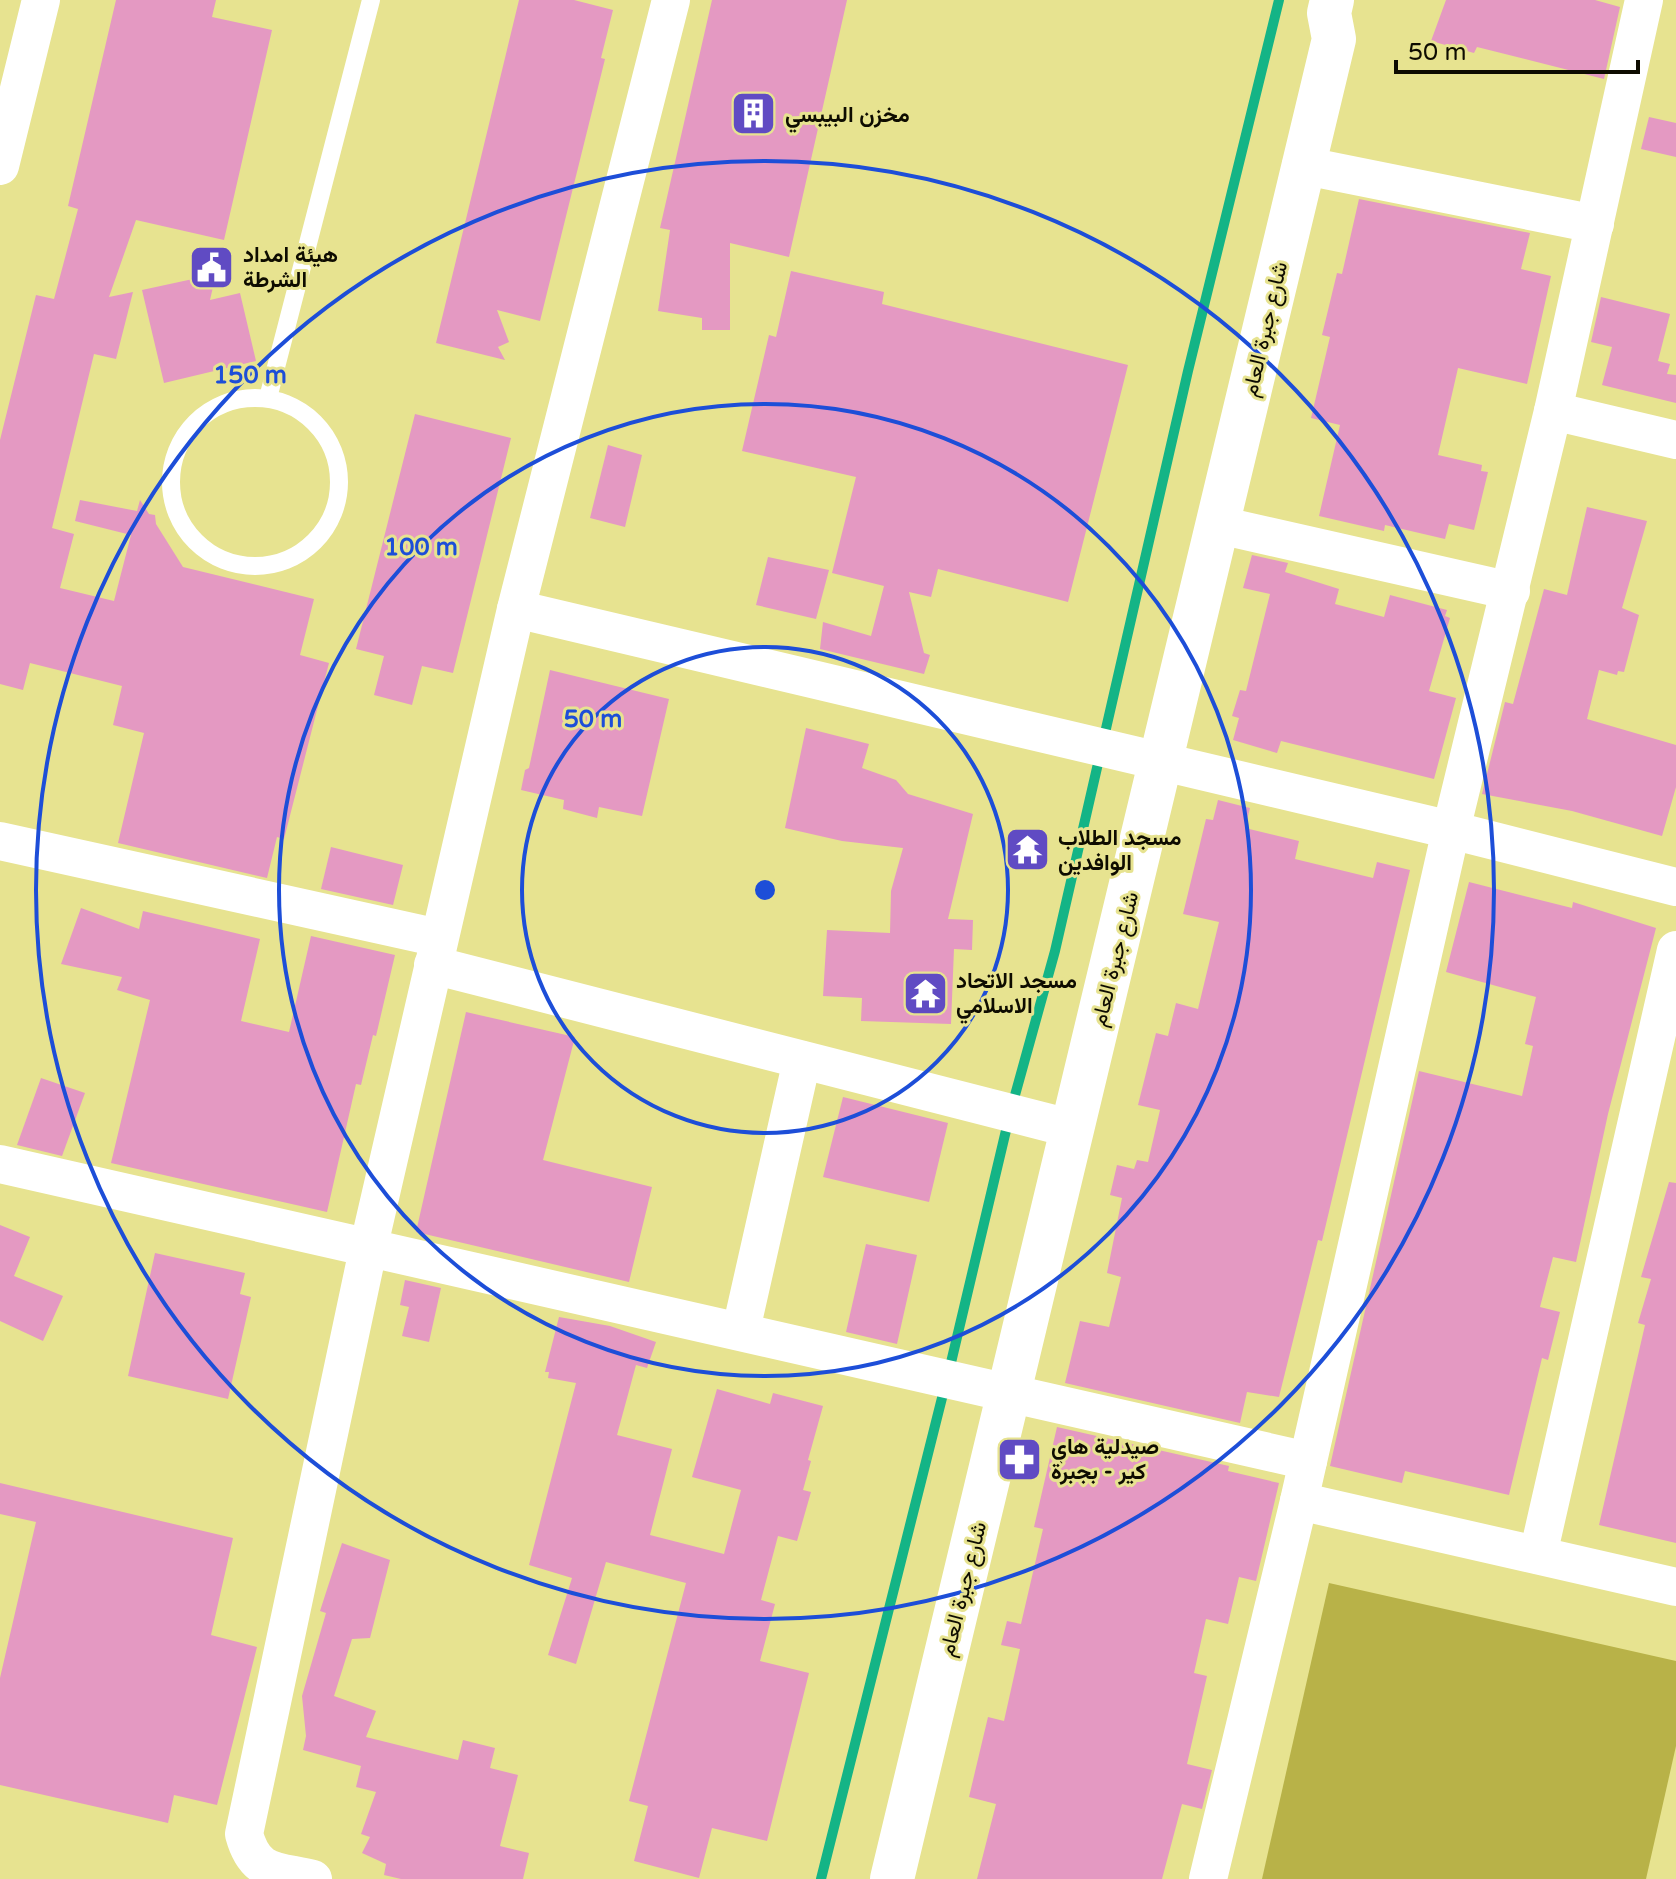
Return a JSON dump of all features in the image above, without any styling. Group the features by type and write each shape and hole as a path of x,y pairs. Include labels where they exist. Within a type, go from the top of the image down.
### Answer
{"main road":[{"name":"شارع جبرة العام","path":"892,1879 1219,525 1333,19 1352,21 1358,0"}],"street":[{"path":"2,147 41,0"},
{"path":"313,1879 266,1868 250,1857 244,1834 369,1245 436,952 516,609 671,0"},
{"path":"1208,1879 1299,1501 1451,830 1553,411 1644,0"},
{"path":"1301,165 1595,224"},
{"path":"1553,411 1676,440"},
{"path":"1219,525 1511,591"},
{"path":"516,609 1451,830 1676,887"},
{"path":"0,841 436,952 802,1060 1073,1129"},
{"path":"1538,1555 1676,950"},
{"path":"741,1330 802,1060"},
{"path":"0,1164 369,1245 1308,1461"},
{"path":"1299,1501 1676,1587"}],"lane":[{"path":"268,398 371,0"},
{"path":"244,398 268,398 291,405 311,418 326,437 336,459 337,494 325,528 309,546 277,562 241,565 219,558 199,545 183,526 174,505 172,469 184,435 200,417 221,404 244,398"}],"shaded area":[{"path":"1329,1583 1676,1661 1676,1746 1646,1879 1262,1879"}],"building":[{"path":"116,0 216,0 212,17 272,30 224,240 136,220 109,297 133,292 116,359 94,354 52,528 74,534 60,588 114,601 131,535 75,521 80,500 137,511 140,500 149,514 155,515 156,524 183,567 314,599 300,655 329,663 284,839 277,837 267,878 118,843 144,733 113,725 122,686 30,663 23,690 0,684 0,440 36,295 54,299 78,209 68,206"},
{"path":"519,0 574,0 613,10 601,58 605,59 540,321 497,310 509,342 498,347 505,360 436,343"},
{"name":"مخزن البيبسي","path":"712,0 847,0 789,257 730,243 730,330 702,330 702,318 658,311 670,230 660,228"},
{"path":"1446,0 1595,0 1620,7 1604,79 1477,47 1474,53 1431,41"},
{"path":"1649,117 1676,123 1676,157 1641,149"},
{"path":"1359,199 1530,233 1521,269 1551,276 1527,384 1458,368 1438,455 1482,465 1481,471 1488,472 1474,530 1449,524 1445,539 1385,525 1384,531 1319,516 1340,425 1311,418 1330,337 1322,335 1337,273 1342,274"},
{"path":"791,271 884,292 882,304 1128,365 1068,602 938,569 931,597 909,592 924,653 930,655 924,674 820,649 823,622 871,636 884,586 832,573 856,477 742,451 769,335 776,337"},
{"path":"216,274 210,300 240,293 256,361 164,383 142,290"},
{"path":"1601,297 1670,314 1658,361 1670,364 1667,374 1676,375 1676,403 1602,385 1612,347 1591,342"},
{"path":"415,414 511,438 453,673 422,666 412,705 374,695 384,656 356,649"},
{"path":"608,445 642,455 625,527 590,518"},
{"path":"1587,507 1647,521 1622,608 1639,615 1624,672 1618,671 1617,675 1599,670 1587,719 1676,745 1676,787 1662,836 1572,811 1482,794 1505,702 1513,704 1544,589 1567,595"},
{"path":"1252,555 1288,563 1285,572 1339,589 1335,604 1384,617 1390,595 1447,610 1445,616 1450,618 1429,691 1456,698 1434,779 1281,741 1277,753 1233,740 1239,718 1232,716 1240,690 1246,691 1270,594 1243,588"},
{"path":"768,557 829,570 816,619 756,605"},
{"path":"550,670 669,699 642,816 599,807 597,818 563,809 564,800 521,790 525,770 529,768"},
{"path":"806,728 869,744 862,768 896,780 908,794 973,814 948,919 973,920 972,950 954,949 951,1024 861,1021 862,998 823,996 827,930 890,933 891,891 903,848 842,841 785,828"},
{"path":"1218,800 1250,808 1245,828 1299,841 1295,859 1373,878 1377,862 1410,870 1322,1241 1318,1240 1279,1397 1247,1392 1240,1423 1065,1383 1080,1321 1109,1327 1121,1277 1107,1273 1122,1198 1110,1195 1117,1165 1134,1169 1137,1160 1148,1162 1160,1110 1138,1105 1156,1033 1168,1036 1176,1003 1198,1009 1219,922 1183,914 1206,819 1213,820"},
{"path":"331,847 403,865 393,905 321,889"},
{"path":"1469,882 1572,908 1573,902 1656,928 1608,1114 1576,1262 1553,1257 1540,1307 1560,1312 1548,1360 1542,1358 1509,1495 1405,1471 1402,1483 1330,1466 1419,1071 1522,1096 1533,1046 1525,1044 1536,997 1446,972"},
{"path":"81,908 139,929 143,911 260,939 241,1021 289,1032 311,936 395,955 376,1036 373,1035 361,1085 356,1084 327,1212 111,1163 150,1000 117,990 122,977 61,964"},
{"path":"466,1012 575,1037 543,1160 652,1187 629,1282 416,1232"},
{"path":"41,1078 85,1093 62,1156 17,1145"},
{"path":"843,1097 948,1123 929,1202 823,1177"},
{"path":"1669,1182 1676,1183 1676,1543 1599,1525 1645,1325 1638,1323 1651,1279 1641,1277"},
{"path":"0,1225 30,1237 14,1276 63,1296 43,1341 0,1321"},
{"path":"866,1244 917,1255 897,1344 846,1332"},
{"path":"155,1253 245,1273 240,1294 251,1297 228,1399 128,1376"},
{"path":"405,1280 441,1288 429,1342 402,1336 409,1307 400,1305"},
{"path":"559,1317 610,1326 656,1342 647,1368 636,1365 617,1435 672,1449 650,1535 724,1554 741,1490 692,1477 717,1389 770,1404 773,1393 823,1406 808,1460 811,1461 803,1490 811,1492 797,1541 778,1536 761,1600 775,1604 760,1661 809,1673 767,1841 712,1828 699,1878 634,1861 648,1806 629,1801 686,1583 606,1562 576,1664 548,1655 572,1578 529,1565 576,1383 548,1378 549,1372 545,1372"},
{"path":"1057,1427 1229,1466 1228,1471 1279,1483 1256,1581 1239,1577 1228,1624 1206,1619 1194,1673 1207,1676 1187,1764 1212,1770 1202,1809 1182,1804 1162,1879 977,1879 996,1804 969,1797 988,1717 1004,1721 1020,1649 1001,1645 1007,1621 1021,1624 1043,1529 1034,1527"},
{"path":"0,1483 233,1538 211,1635 257,1647 217,1805 174,1795 168,1823 0,1785 0,1678 36,1522 0,1514"},
{"path":"342,1543 390,1560 370,1638 352,1639 334,1696 376,1711 366,1737 458,1760 463,1740 495,1748 490,1768 518,1775 500,1846 529,1853 523,1879 401,1879 384,1875 386,1864 362,1853 370,1837 361,1834 376,1792 356,1787 361,1766 303,1750 306,1736 302,1696 326,1613 320,1611"}],"waterway":[{"path":"1012,1106 1055,951 1188,371 1279,0"},
{"path":"949,1371 1008,1122"},
{"path":"821,1879 945,1386"}],"place":[{"name":"مخزن البيبسي","path":"754,114"},
{"name":"هيئة امداد الشرطة","path":"212,267"},
{"name":"مسجد الطلاب الوافدين","path":"1027,850"},
{"name":"مسجد الاتحاد الاسلامي","path":"925,993"},
{"name":"صيدلية هاي كير - بجبرة","path":"1020,1459"}]}
